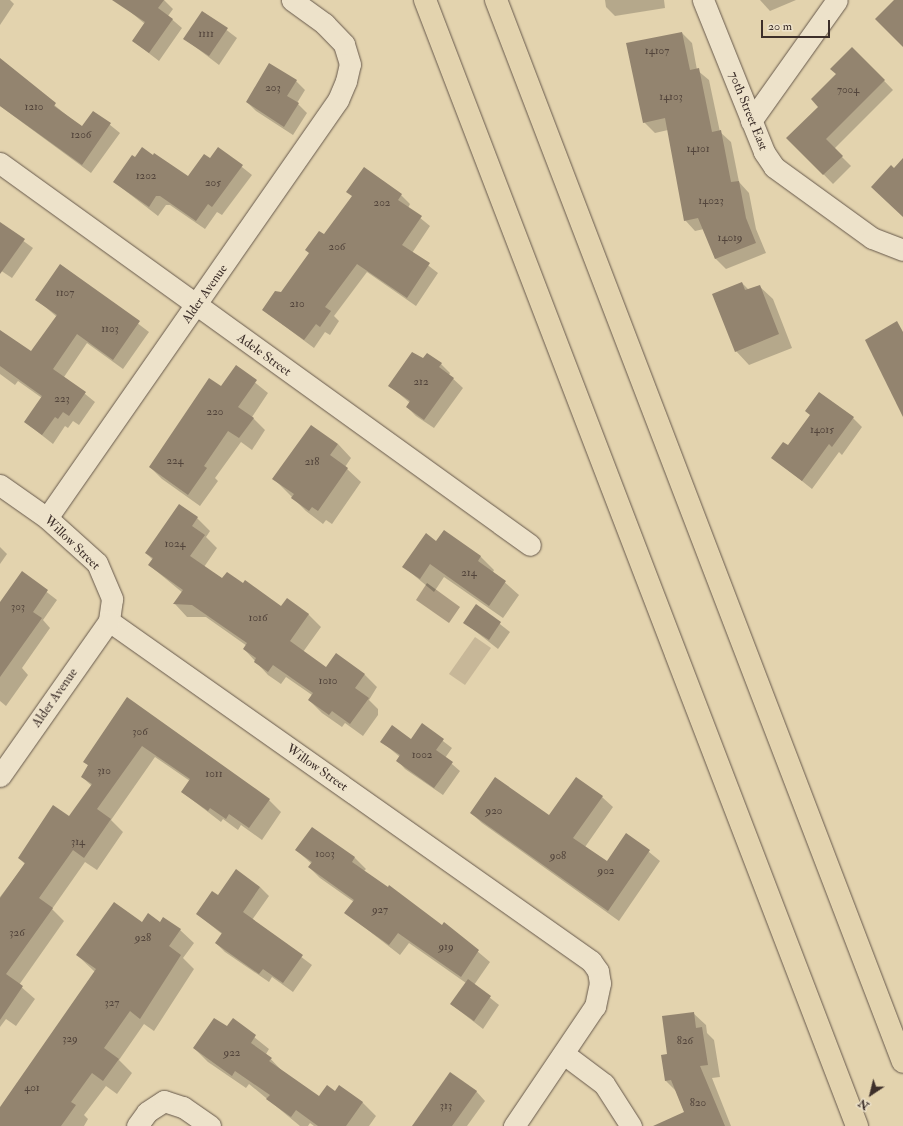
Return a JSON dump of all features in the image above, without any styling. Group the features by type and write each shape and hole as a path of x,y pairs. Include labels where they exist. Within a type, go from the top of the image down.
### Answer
{"highway":[{"path":"425,0 857,1126"},
{"path":"496,0 903,1062"}],"street":[{"name":"Alder Avenue","path":"47,518 197,306 338,100 346,81 350,64 344,44 325,24 292,0"},
{"name":"70th Street East","path":"704,0 764,152 780,172 872,238 903,250"},
{"path":"751,121 837,0"},
{"name":"Adele Street","path":"0,163 530,545"},
{"name":"Willow Street","path":"0,485 47,518 97,563 112,599 109,621 588,958 599,974 598,1000 589,1018 514,1126"},
{"name":"Alder Avenue","path":"0,776 109,621"},
{"path":"564,1054 604,1084 617,1101 631,1126"},
{"path":"137,1126 147,1112 164,1101 183,1107 210,1126"}],"shaded area":[{"path":"427,583 460,607 449,623 416,600"},
{"path":"475,637 491,648 465,685 449,674"}],"building":[{"path":"112,0 164,0 158,8 173,19 149,53 132,41 145,22"},
{"path":"894,0 903,0 903,47 875,19"},
{"path":"202,11 228,28 209,56 183,39"},
{"path":"682,32 690,70 699,68 712,132 721,130 731,182 739,181 746,218 756,243 715,259 698,218 684,221 665,118 643,123 626,43"},
{"path":"852,47 885,80 826,139 843,156 823,175 786,138 818,107 811,99 836,74 830,69"},
{"path":"0,58 56,103 54,106 82,126 93,111 111,123 82,165 0,106"},
{"path":"269,63 297,80 287,96 299,103 284,127 246,102"},
{"path":"142,147 153,155 154,153 188,176 204,154 210,158 218,147 243,165 212,207 208,204 196,221 160,196 156,196 149,207 113,182 132,155 135,157"},
{"path":"903,158 903,217 871,187 891,165 894,168"},
{"path":"364,167 402,194 398,200 422,216 402,245 430,263 407,298 357,264 325,307 331,311 320,327 316,324 304,340 262,310 275,291 281,292 309,253 305,250 319,231 324,234 352,196 346,192"},
{"path":"0,222 25,239 0,274"},
{"path":"60,264 140,321 113,360 77,334 53,369 86,392 69,416 63,412 58,419 55,417 42,435 24,422 42,396 0,366 0,330 31,351 57,315 35,300"},
{"path":"742,282 745,290 760,285 779,334 735,352 712,294"},
{"path":"897,321 903,332 903,417 865,340"},
{"path":"412,352 423,358 427,353 442,363 439,367 454,378 424,420 406,407 410,401 388,386"},
{"path":"236,365 257,380 238,407 254,418 239,438 228,431 204,466 207,468 188,495 149,467 209,378 221,386"},
{"path":"819,392 854,417 832,447 829,444 802,481 771,458 783,442 788,445 810,415 805,411"},
{"path":"311,425 338,444 330,455 348,468 318,511 312,507 309,511 291,498 294,494 272,479"},
{"path":"179,504 198,517 192,526 205,535 190,556 222,578 227,572 243,583 245,580 281,606 287,598 309,614 290,641 326,667 336,653 365,674 355,688 369,698 350,724 332,711 329,715 308,700 313,693 273,665 268,672 254,662 256,658 243,649 247,643 192,605 173,604 183,590 148,565 153,558 145,553"},
{"path":"444,530 481,556 478,561 506,581 489,606 430,564 420,579 402,567 426,533 436,541"},
{"path":"22,571 48,590 33,612 42,618 0,677 0,602"},
{"path":"476,604 501,622 489,640 463,623"},
{"path":"127,697 270,799 249,828 229,814 226,819 210,808 208,811 181,792 190,779 142,746 97,809 111,819 84,858 73,850 39,898 53,908 6,974 23,986 0,1020 0,898 25,863 18,858 53,805 69,816 92,784 81,777 88,765 83,762"},
{"path":"422,723 444,739 436,750 453,762 434,788 396,761 400,755 380,742 392,725 411,739"},
{"path":"495,777 549,815 576,777 603,796 573,838 607,861 626,833 650,850 608,911 470,813"},
{"path":"312,827 355,857 352,862 388,887 389,885 442,925 444,922 479,950 461,977 398,933 389,945 344,913 354,900 308,867 312,862 295,850"},
{"path":"236,869 260,887 243,912 303,955 283,983 263,969 259,974 215,943 222,933 196,914 212,891 218,895"},
{"path":"114,902 142,922 148,913 160,922 163,917 181,929 169,946 181,955 140,1019 130,1011 104,1048 119,1059 103,1081 92,1073 71,1102 76,1105 61,1126 0,1126 0,1107 96,969 76,955"},
{"path":"468,979 491,996 474,1021 450,1004"},
{"path":"694,1012 696,1028 702,1027 708,1065 700,1066 725,1126 653,1126 684,1112 671,1080 665,1081 661,1055 667,1054 662,1016"},
{"path":"214,1018 227,1026 233,1018 256,1035 251,1043 272,1058 269,1061 319,1096 327,1085 335,1091 339,1085 363,1102 346,1126 318,1126 296,1110 291,1117 266,1099 270,1095 235,1071 232,1076 193,1048"},
{"path":"450,1072 477,1091 452,1126 412,1126"}]}
